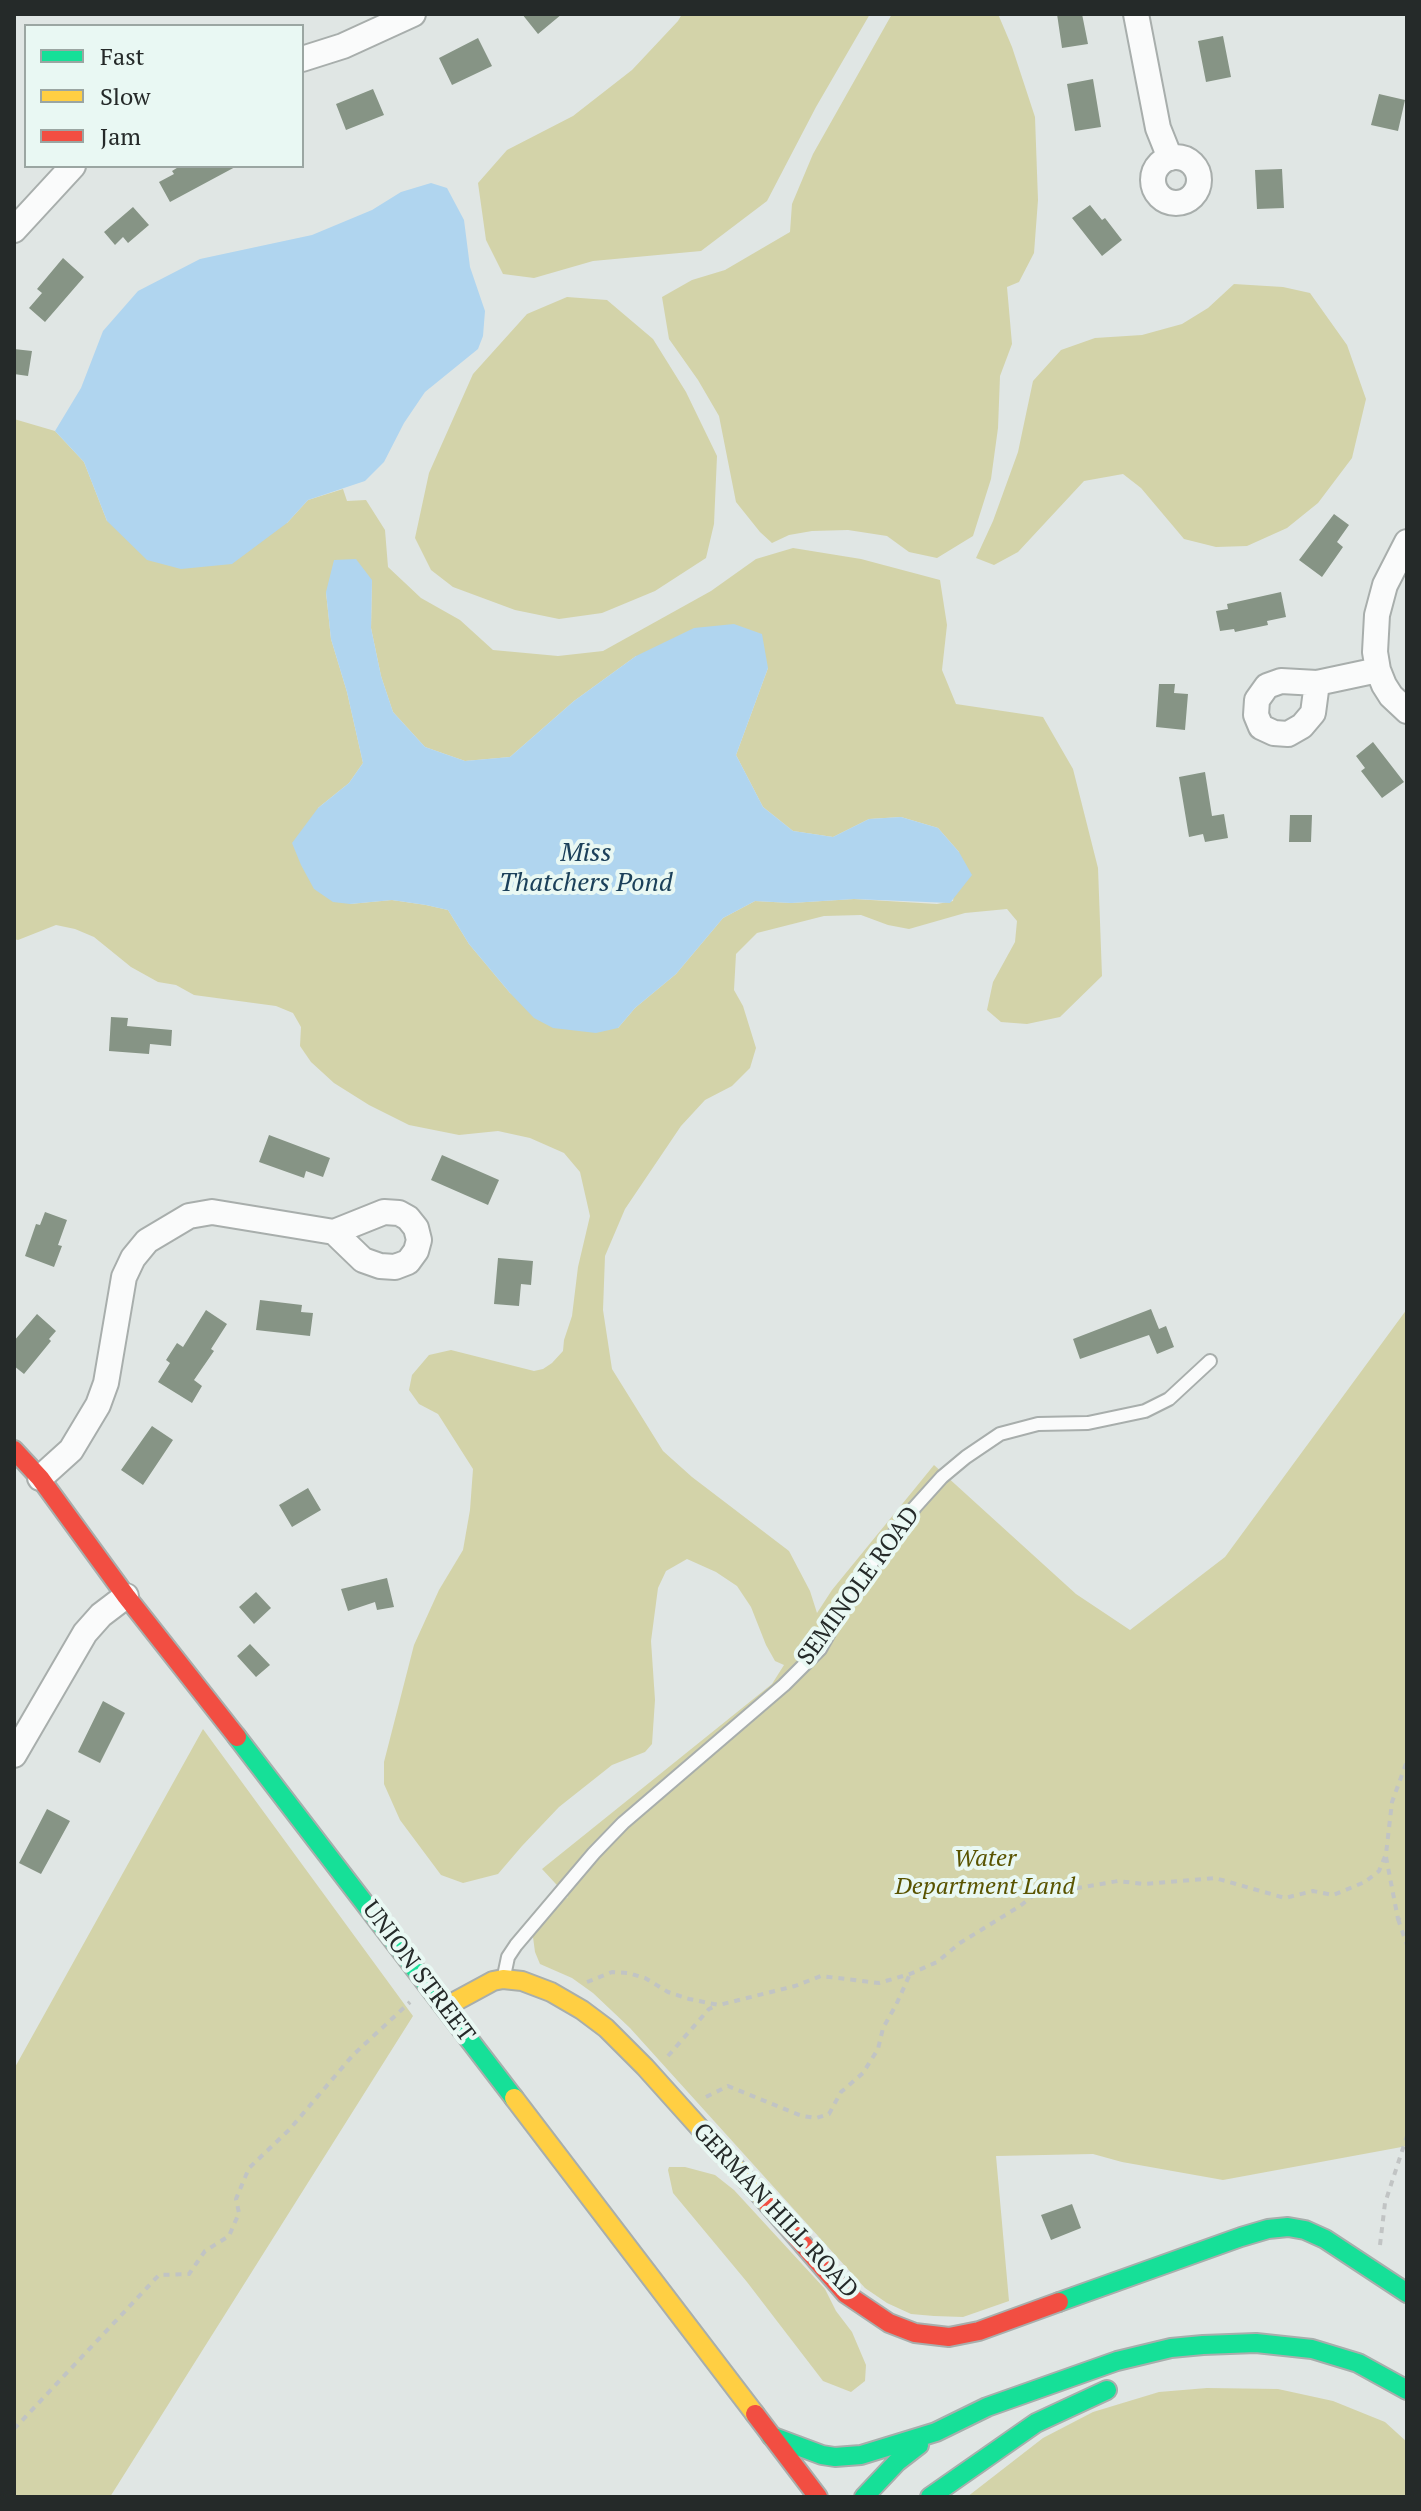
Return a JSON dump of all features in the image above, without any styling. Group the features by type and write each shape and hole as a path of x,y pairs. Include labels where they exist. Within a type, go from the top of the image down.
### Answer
{"main road":[{"name":"UNION STREET","path":"14,1450 40,1478 126,1596 303,1821 818,2497"},
{"name":"GERMAN HILL ROAD","path":"503,1979 522,1981 561,1997 606,2028 647,2069 846,2294 889,2323 915,2333 949,2337 979,2331 1191,2254 1268,2229 1288,2227 1305,2230 1348,2252 1407,2293"},
{"path":"445,2007 476,1988 503,1979"},
{"path":"771,2436 807,2451 848,2457 936,2432 987,2407 1091,2369 1145,2353 1203,2345 1256,2343 1312,2349 1358,2363 1407,2390"},
{"path":"930,2497 949,2489 1036,2423 1094,2395 1127,2384"},
{"path":"864,2497 897,2462 936,2432"}],"street":[{"path":"304,58 343,46 379,21 413,14"},
{"path":"1136,14 1158,128 1170,158"},
{"path":"14,230 71,168"},
{"path":"1407,542 1385,585 1377,615 1375,652 1378,670 1391,696 1407,711"},
{"path":"1317,683 1378,670"},
{"path":"40,1478 71,1450 98,1405 112,1349 124,1277 133,1258 147,1241 189,1216 212,1212 334,1232"},
{"path":"14,1755 85,1633 101,1615 126,1596"}],"lane":[{"name":"SEMINOLE ROAD","path":"503,1979 508,1957 516,1945 594,1853 623,1823 784,1685 820,1649 859,1579 942,1477 1000,1434 1038,1424 1088,1423 1145,1411 1169,1399 1210,1361"}],"path":[{"path":"647,2069 675,2050 709,2009 821,1976 879,1983 910,1974 937,1962 960,1943 1035,1894 1047,1890 1118,1881 1143,1884 1215,1878 1285,1898 1313,1891 1333,1895 1365,1882 1379,1871 1386,1854 1392,1802 1407,1761"},
{"path":"1386,1854 1398,1919 1407,1945"},
{"path":"1398,1919 1407,1922"},
{"path":"561,1997 596,1977 612,1972 645,1978 668,1992 719,2005"},
{"path":"683,2111 728,2086 802,2116 816,2118 829,2114 841,2092 863,2073 878,2049 883,2028 910,1974"},
{"path":"14,2429 159,2275 189,2274 205,2251 229,2236 239,2213 236,2199 249,2168 289,2130 353,2055 403,2007 431,1989"},
{"path":"1377,2273 1385,2203 1407,2136"}],"green space":[{"path":"682,14 870,14 816,107 767,201 701,251 593,261 534,278 503,274 486,240 478,183 507,150 573,116 632,70"},
{"path":"892,14 998,14 1035,117 1038,200 1034,253 1019,282 1007,287 1012,344 1000,376 998,428 991,479 973,536 937,558 909,552 887,536 848,530 812,531 789,535 772,543 760,532 736,502 719,416 669,339 662,297 692,280 725,270 790,232 792,204 813,154"},
{"path":"1234,284 1283,287 1310,293 1347,345 1366,399 1352,458 1318,503 1287,528 1247,546 1216,547 1184,539 1141,488 1123,474 1084,481 1018,552 994,565 976,558 1018,452 1033,381 1061,350 1095,338 1142,335 1182,324 1208,308"},
{"path":"567,297 607,300 653,339 686,392 717,456 714,524 706,558 655,591 602,613 559,619 515,610 453,587 431,570 415,538 429,473 473,374 527,314"},
{"name":"Water Department Land","path":"14,419 55,431 84,462 107,521 287,523 308,500 343,489 347,501 366,500 385,530 388,567 421,598 460,620 493,650 558,656 603,651 711,591 756,559 793,548 861,559 940,580 947,625 942,670 956,704 1043,717 1073,769 1098,868 1102,976 1060,1017 1027,1024 1001,1022 987,1010 993,982 1015,942 1017,921 1007,909 965,913 909,929 861,915 824,916 757,933 736,954 734,990 743,1006 756,1048 750,1068 732,1086 705,1100 681,1126 625,1209 605,1256 603,1310 612,1369 663,1451 789,1551 810,1591 817,1613 832,1590 934,1465 1076,1594 1130,1630 1225,1557 1407,1309 1407,2146 1223,2180 1093,2154 996,2156 1009,2301 963,2317 911,2314 865,2288 630,2028 572,1978 540,1964 535,1952 533,1937 537,1921 543,1913 568,1897 542,1869 772,1684 784,1665 775,1661 751,1607 737,1586 687,1559 666,1571 658,1588 651,1641 655,1700 652,1744 645,1752 612,1765 559,1807 498,1874 463,1883 441,1875 400,1820 384,1784 384,1762 414,1645 439,1590 463,1550 473,1469 438,1414 419,1404 409,1390 412,1375 429,1355 451,1350 534,1371 552,1363 563,1351 590,1216 580,1172 564,1153 530,1138 498,1131 459,1135 409,1125 369,1105 334,1083 311,1062 300,1046 301,1027 293,1013 276,1006 194,995 176,985 158,982 131,967 94,937 75,929 56,925 14,939","holes":["372,580 371,628 381,676 393,712 425,747 465,761 510,757 574,701 636,656 768,668 736,755 763,807 793,831 833,837 869,819 901,817 938,828 959,852 953,901 937,904 854,899 791,903 755,901 723,918 676,974 635,1008 618,1028 510,993 469,944 448,910 392,900 350,904 318,808 349,783 363,763 331,639 326,592"]},
{"path":"203,1729 413,2016 110,2497 14,2497 14,2069"},
{"path":"669,2167 685,2167 715,2175 734,2190 825,2289 852,2332 866,2365 865,2381 851,2392 823,2381 673,2193"},
{"path":"1207,2388 1278,2389 1333,2401 1385,2422 1407,2442 1407,2497 967,2497 1043,2438 1093,2412 1159,2392"}],"water":[{"path":"431,183 447,188 464,220 470,267 485,311 483,336 478,349 425,392 404,423 384,462 365,481 308,500 287,523 232,564 181,569 147,560 107,521 84,462 55,431 81,388 103,331 138,291 200,259 312,235 372,210 401,192"},
{"name":"Miss Thatchers Pond","path":"356,559 372,580 371,628 381,676 393,712 425,747 465,761 510,757 574,701 636,656 694,628 734,624 762,634 768,668 736,755 763,807 793,831 833,837 869,819 901,817 938,828 959,852 972,875 950,903 854,899 791,903 755,901 723,918 676,974 635,1008 618,1028 596,1033 553,1028 534,1018 510,993 469,944 448,910 392,900 350,904 333,902 314,889 301,865 292,843 318,808 349,783 363,763 331,639 326,592 334,560"}],"building":[{"path":"522,14 562,14 538,34"},
{"path":"1057,14 1082,14 1088,44 1062,48"},
{"path":"1223,36 1231,77 1206,82 1198,41"},
{"path":"478,38 492,66 452,85 439,58"},
{"path":"1093,79 1101,127 1075,131 1067,84"},
{"path":"373,89 384,115 346,130 336,104"},
{"path":"1379,94 1405,100 1398,131 1371,125"},
{"path":"177,168 233,168 170,202 159,182 174,174 172,171"},
{"path":"1282,169 1284,208 1257,209 1255,170"},
{"path":"1090,205 1122,240 1102,256 1072,218"},
{"path":"133,207 149,225 128,243 123,237 115,245 104,232"},
{"path":"63,258 84,277 45,322 29,308 42,293 37,289"},
{"path":"14,349 32,351 28,376 14,374"},
{"path":"1334,514 1349,525 1337,542 1343,547 1322,577 1299,560"},
{"path":"1281,592 1286,617 1267,621 1268,625 1235,632 1234,629 1220,631 1216,611 1228,609 1227,604"},
{"path":"1159,684 1175,684 1174,693 1188,694 1185,730 1156,727"},
{"path":"1373,742 1404,782 1382,798 1361,771 1365,768 1356,756"},
{"path":"1205,772 1212,816 1224,814 1228,838 1205,842 1203,834 1189,837 1179,777"},
{"path":"1290,815 1312,815 1311,842 1289,842"},
{"path":"111,1017 128,1018 127,1026 172,1030 171,1046 150,1044 149,1054 109,1051"},
{"path":"269,1135 330,1158 323,1177 306,1171 304,1178 259,1162"},
{"path":"442,1155 499,1180 488,1205 431,1180"},
{"path":"45,1212 67,1220 54,1267 25,1256 36,1224 40,1225"},
{"path":"498,1258 533,1261 531,1285 521,1284 519,1306 494,1304"},
{"path":"260,1300 302,1305 301,1312 313,1313 310,1336 256,1330"},
{"path":"1151,1309 1159,1329 1166,1326 1174,1347 1157,1354 1149,1335 1080,1359 1073,1339"},
{"path":"206,1310 227,1324 211,1349 214,1351 194,1380 202,1386 192,1403 158,1382 170,1363 166,1360 177,1343 183,1347"},
{"path":"37,1314 56,1331 24,1374 14,1366 14,1341"},
{"path":"152,1426 173,1440 143,1485 121,1470"},
{"path":"308,1488 321,1510 292,1527 279,1505"},
{"path":"387,1578 394,1607 377,1610 375,1602 348,1611 341,1589"},
{"path":"256,1592 271,1608 254,1624 239,1607"},
{"path":"250,1644 270,1665 256,1677 237,1656"},
{"path":"103,1701 125,1713 100,1763 78,1752"},
{"path":"47,1809 70,1821 41,1874 19,1863"},
{"path":"1072,2204 1081,2228 1051,2240 1041,2215"}],"traffic: fast":[{"path":"237,1737 514,2098"},
{"path":"1059,2302 1241,2237 1288,2227 1325,2239 1407,2293"},
{"path":"771,2436 822,2455 861,2455 936,2432 987,2407 1117,2361 1171,2348 1203,2345 1256,2343 1312,2349 1358,2363 1407,2390"},
{"path":"930,2497 1036,2423 1107,2390"},
{"path":"864,2497 897,2462 919,2445"}],"traffic: slow":[{"path":"445,2007 493,1981 503,1979 522,1981 551,1992 582,2010 606,2028 645,2067 768,2204"},
{"path":"514,2098 755,2414"}],"traffic: jam":[{"path":"14,1450 40,1478 126,1596 237,1737"},
{"path":"768,2204 846,2294 889,2323 915,2333 949,2337 979,2331 1059,2302"},
{"path":"755,2414 818,2497"}]}
